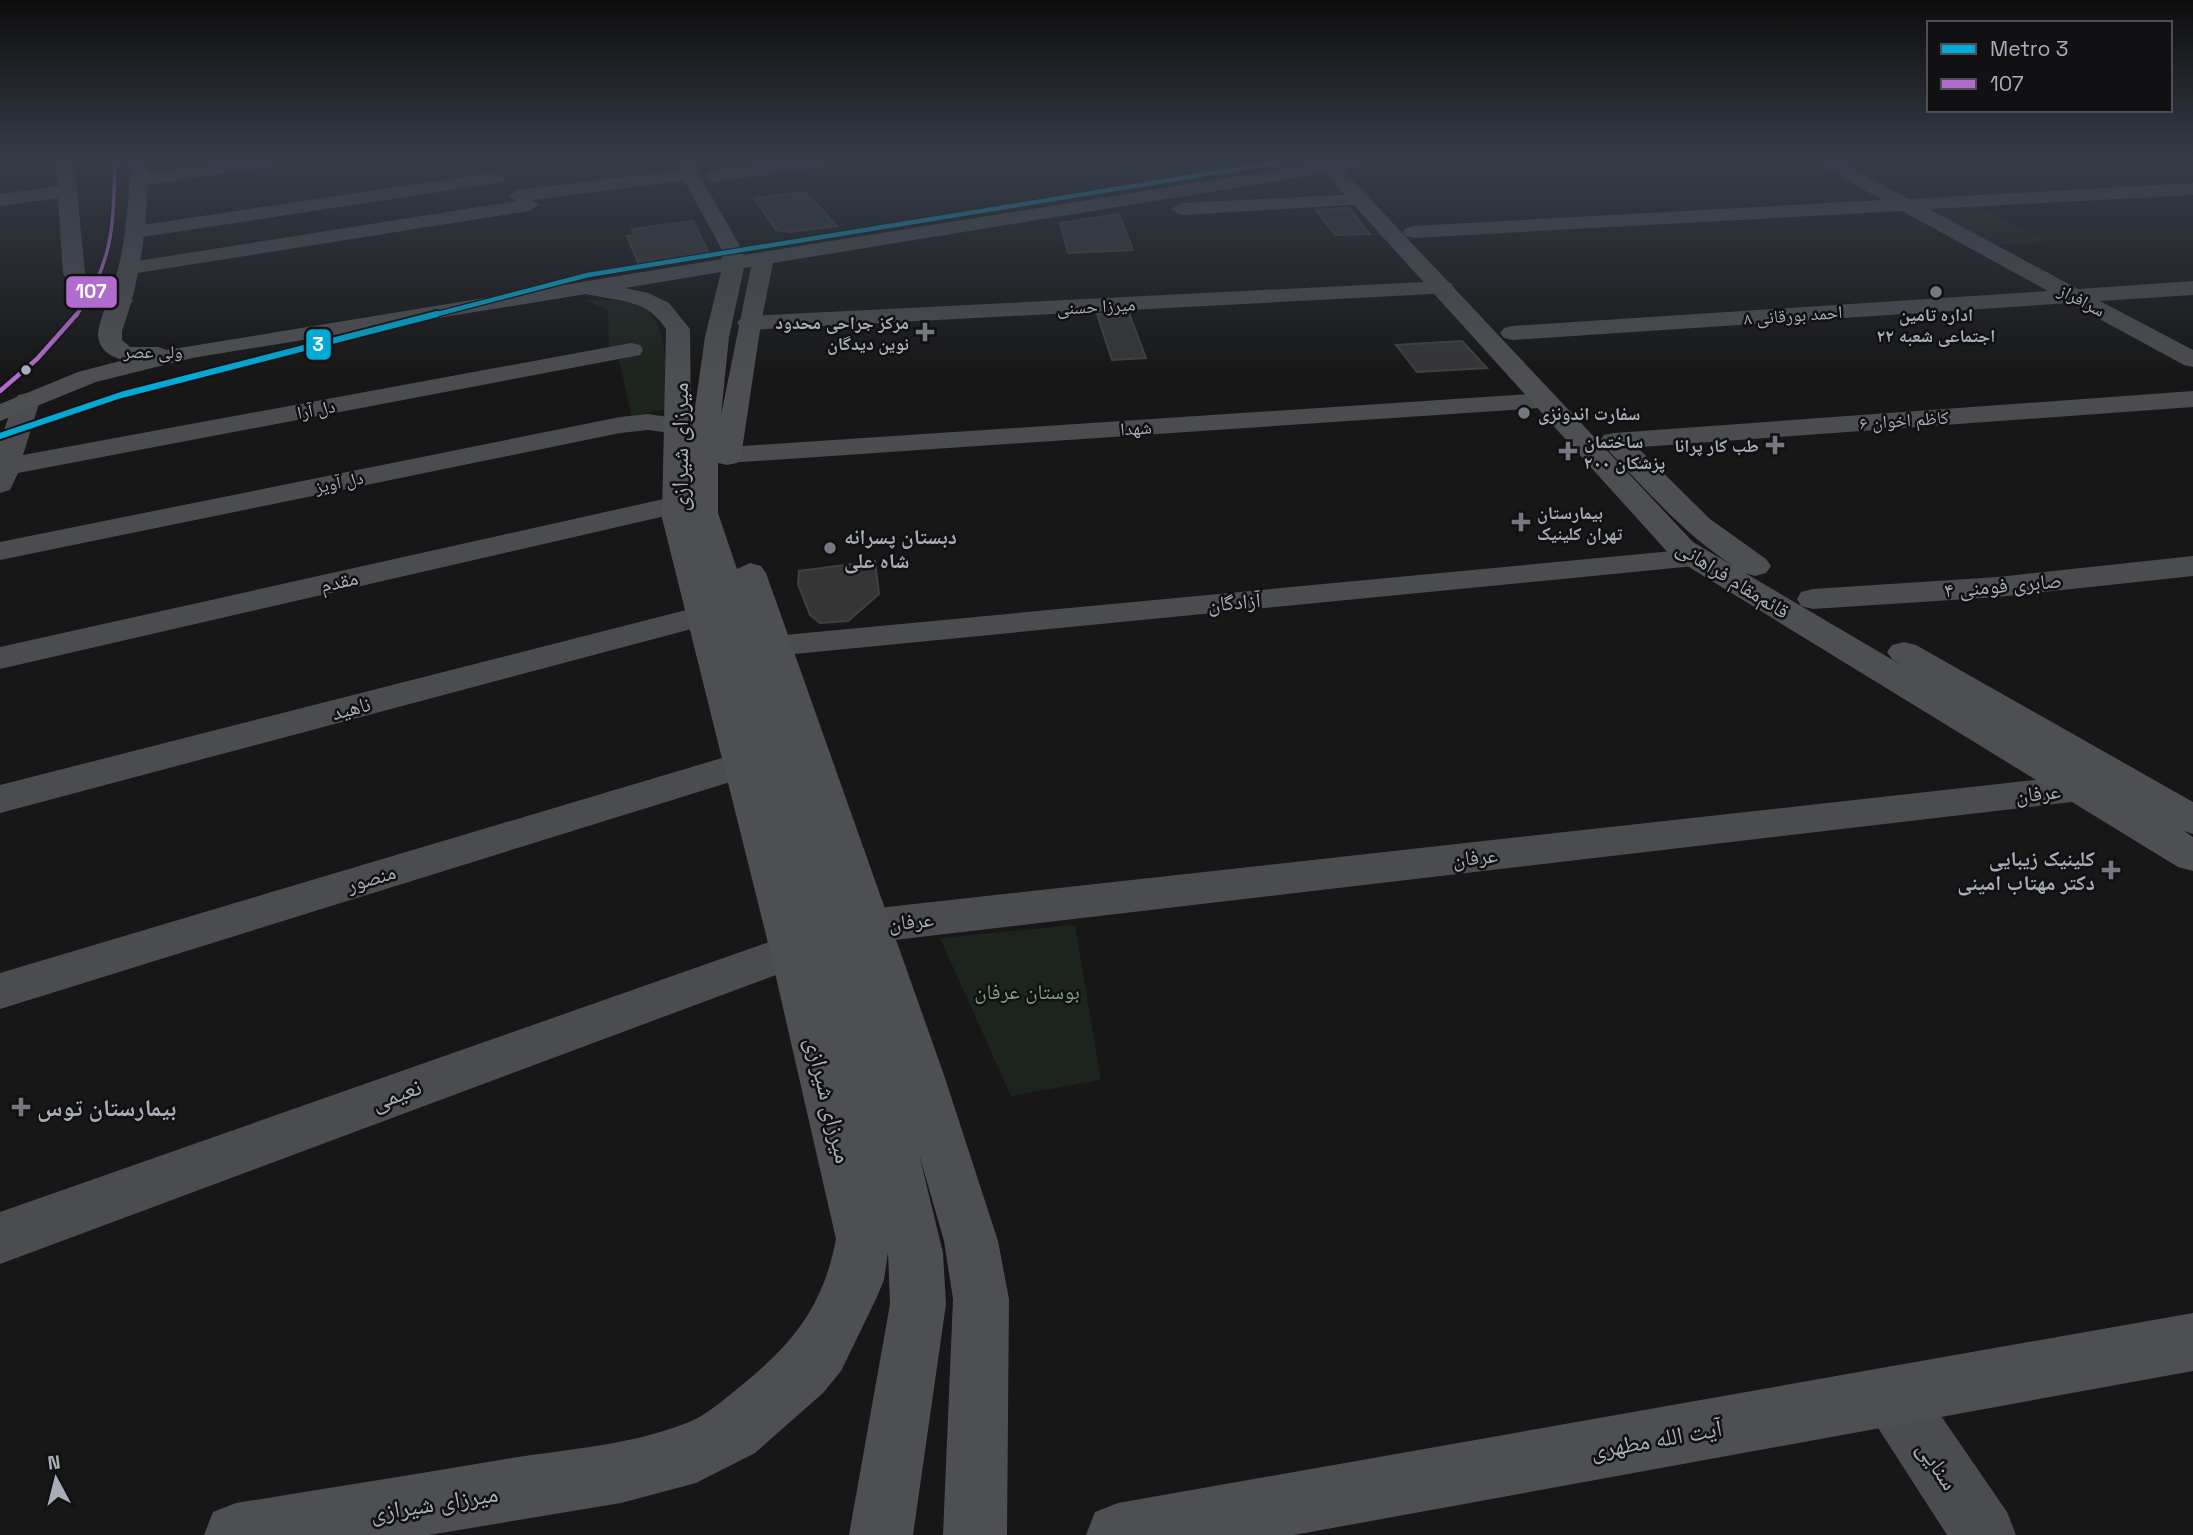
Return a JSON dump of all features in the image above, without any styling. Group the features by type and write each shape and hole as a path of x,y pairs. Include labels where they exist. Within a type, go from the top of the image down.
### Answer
{"main road":[{"name":"ولی عصر","path":"136,232 131,268 110,331 110,341 116,350 135,355 192,351"},
{"path":"725,232 732,248 748,252"},
{"path":"192,351 589,288 748,252 883,232"},
{"name":"قائم‌مقام فراهانی","path":"1391,232 1666,535 1694,558 2193,856"},
{"name":"قائم‌مقام فراهانی","path":"1413,232 1698,526 1726,548 2193,820"},
{"path":"748,252 749,323 727,455 729,509 971,1241 979,1287 981,1365 975,1535"},
{"name":"میرزای شیرازی","path":"748,252 717,337 704,441 703,513 741,630 890,1138 916,1253 918,1304 881,1535"},
{"name":"میرزای شیرازی","path":"236,1535 621,1472 696,1452 733,1431 802,1372 820,1350 856,1280 863,1239 792,951 677,518 678,329 671,314 664,307 644,299 589,288"},
{"name":"ولی عصر","path":"0,413 102,372 192,351"},
{"name":"آیت الله مطهری","path":"1118,1535 2193,1342"}],"street":[{"path":"70,232 74,274 80,283 92,291 122,300"},
{"path":"131,268 341,232"},
{"path":"1413,232 1419,232"},
{"name":"سرافراز","path":"1956,232 2193,360"},
{"name":"میرزا حسنی","path":"749,323 1443,288"},
{"name":"احمد بورقانی ۸","path":"1512,333 2193,288"},
{"name":"دل آرا","path":"2,473 631,350"},
{"name":"کاظم اخوان ۶","path":"1614,441 2193,399"},
{"path":"2,473 27,401"},
{"name":"شهدا","path":"727,455 1546,401"},
{"name":"دل آویز","path":"0,551 620,425 648,422 679,426"},
{"name":"مقدم","path":"0,658 677,505"},
{"name":"آزادگان","path":"774,646 1694,558"},
{"name":"صابری فومنی ۴","path":"1812,599 1998,587 2193,566"},
{"name":"ناهید","path":"0,799 702,616"},
{"name":"منصور","path":"0,990 742,765"},
{"name":"عرفان","path":"869,926 2080,788"},
{"name":"نعیمی","path":"0,1238 792,951"},
{"name":"سنایی","path":"1892,1396 1984,1535"}],"green space":[{"path":"1968,232 2028,232 2049,242 1993,245"},
{"path":"586,300 628,303 641,307 650,315 657,325 665,354 666,409 632,417 618,356 609,349 608,311"},
{"name":"بوستان عرفان","path":"1075,925 1101,1080 1011,1096 940,938"}],"building":[{"path":"633,232 698,232 709,253 639,265 627,236 634,235"},
{"path":"1062,232 1126,232 1133,250 1068,253"},
{"path":"1332,232 1368,232 1370,234 1335,235"},
{"path":"1129,313 1146,358 1112,360 1097,314"},
{"path":"1462,341 1487,368 1417,372 1396,345"},
{"path":"875,561 879,594 848,621 820,623 810,615 798,584 799,571"}],"metro line":[{"name":"3","path":"0,436 121,395 588,275 854,232"}],"transit line":[{"name":"107","path":"0,391 55,342 71,323 97,282 106,260 112,232"}],"place":[{"name":"اداره تامین اجتماعی شعبه ۲۲","path":"1936,292"},
{"name":"مرکز جراحی محدود نوین دیدگان","path":"925,332"},
{"name":"سفارت اندونزی","path":"1524,413"},
{"name":"طب کار پرانا","path":"1775,445"},
{"name":"ساختمان پزشکان ۲۰۰","path":"1568,451"},
{"name":"بیمارستان تهران کلینیک","path":"1521,522"},
{"name":"دبستان پسرانه شاه علی","path":"830,548"},
{"name":"کلینیک زیبایی دکتر مهتاب امینی","path":"2111,870"},
{"name":"بیمارستان توس","path":"21,1107"}]}
